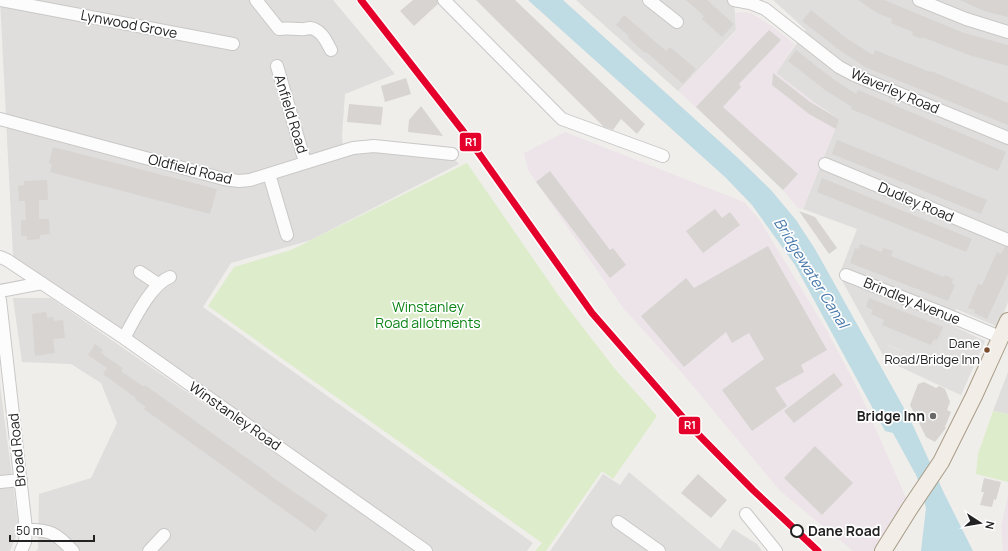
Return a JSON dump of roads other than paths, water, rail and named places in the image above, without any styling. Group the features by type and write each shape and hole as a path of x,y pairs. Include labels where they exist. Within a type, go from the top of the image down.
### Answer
{"main road":[{"path":"883,551 941,462 974,396 1008,321"}],"street":[{"name":"Lynwood Grove","path":"1,0 233,44"},
{"path":"256,0 279,28 304,30 309,28 315,30 323,34 331,50"},
{"path":"444,0 562,119 663,156"},
{"path":"649,0 677,22"},
{"name":"Waverley Road","path":"734,0 750,2 765,9 839,66 854,75 1008,138"},
{"path":"919,0 966,19 1008,32"},
{"name":"Anfield Road","path":"277,66 306,162"},
{"name":"Oldfield Road","path":"0,119 224,179 239,181 269,174 353,148 374,146 452,154"},
{"name":"Dudley Road","path":"825,164 1008,240"},
{"path":"269,174 288,235"},
{"name":"Winstanley Road","path":"0,257 7,260 124,338 426,551"},
{"path":"140,272 158,284"},
{"name":"Brindley Avenue","path":"846,275 1000,337"},
{"path":"124,338 140,310 158,284 162,279 170,276"},
{"path":"0,291 42,283"},
{"name":"Broad Road","path":"0,300 3,344 26,529 25,542 20,551"},
{"path":"0,482 21,480"},
{"path":"746,514 776,551"},
{"path":"618,522 659,551"},
{"path":"26,529 45,530 56,534 73,551"},
{"path":"149,551 164,535"}],"water":[{"name":"Bridgewater Canal","path":"528,0 563,0 738,158 771,190 796,220 815,249 909,417 973,551 921,551 926,508 917,477 893,433 885,431 795,265 752,205 725,177"}],"place":[{"name":"Dane Road/Bridge Inn","path":"987,350"},
{"name":"Bridge Inn","path":"933,416"},
{"name":"Dane Road","path":"797,531"}],"park label":[{"name":"Winstanley Road allotments","path":"428,316"}]}
